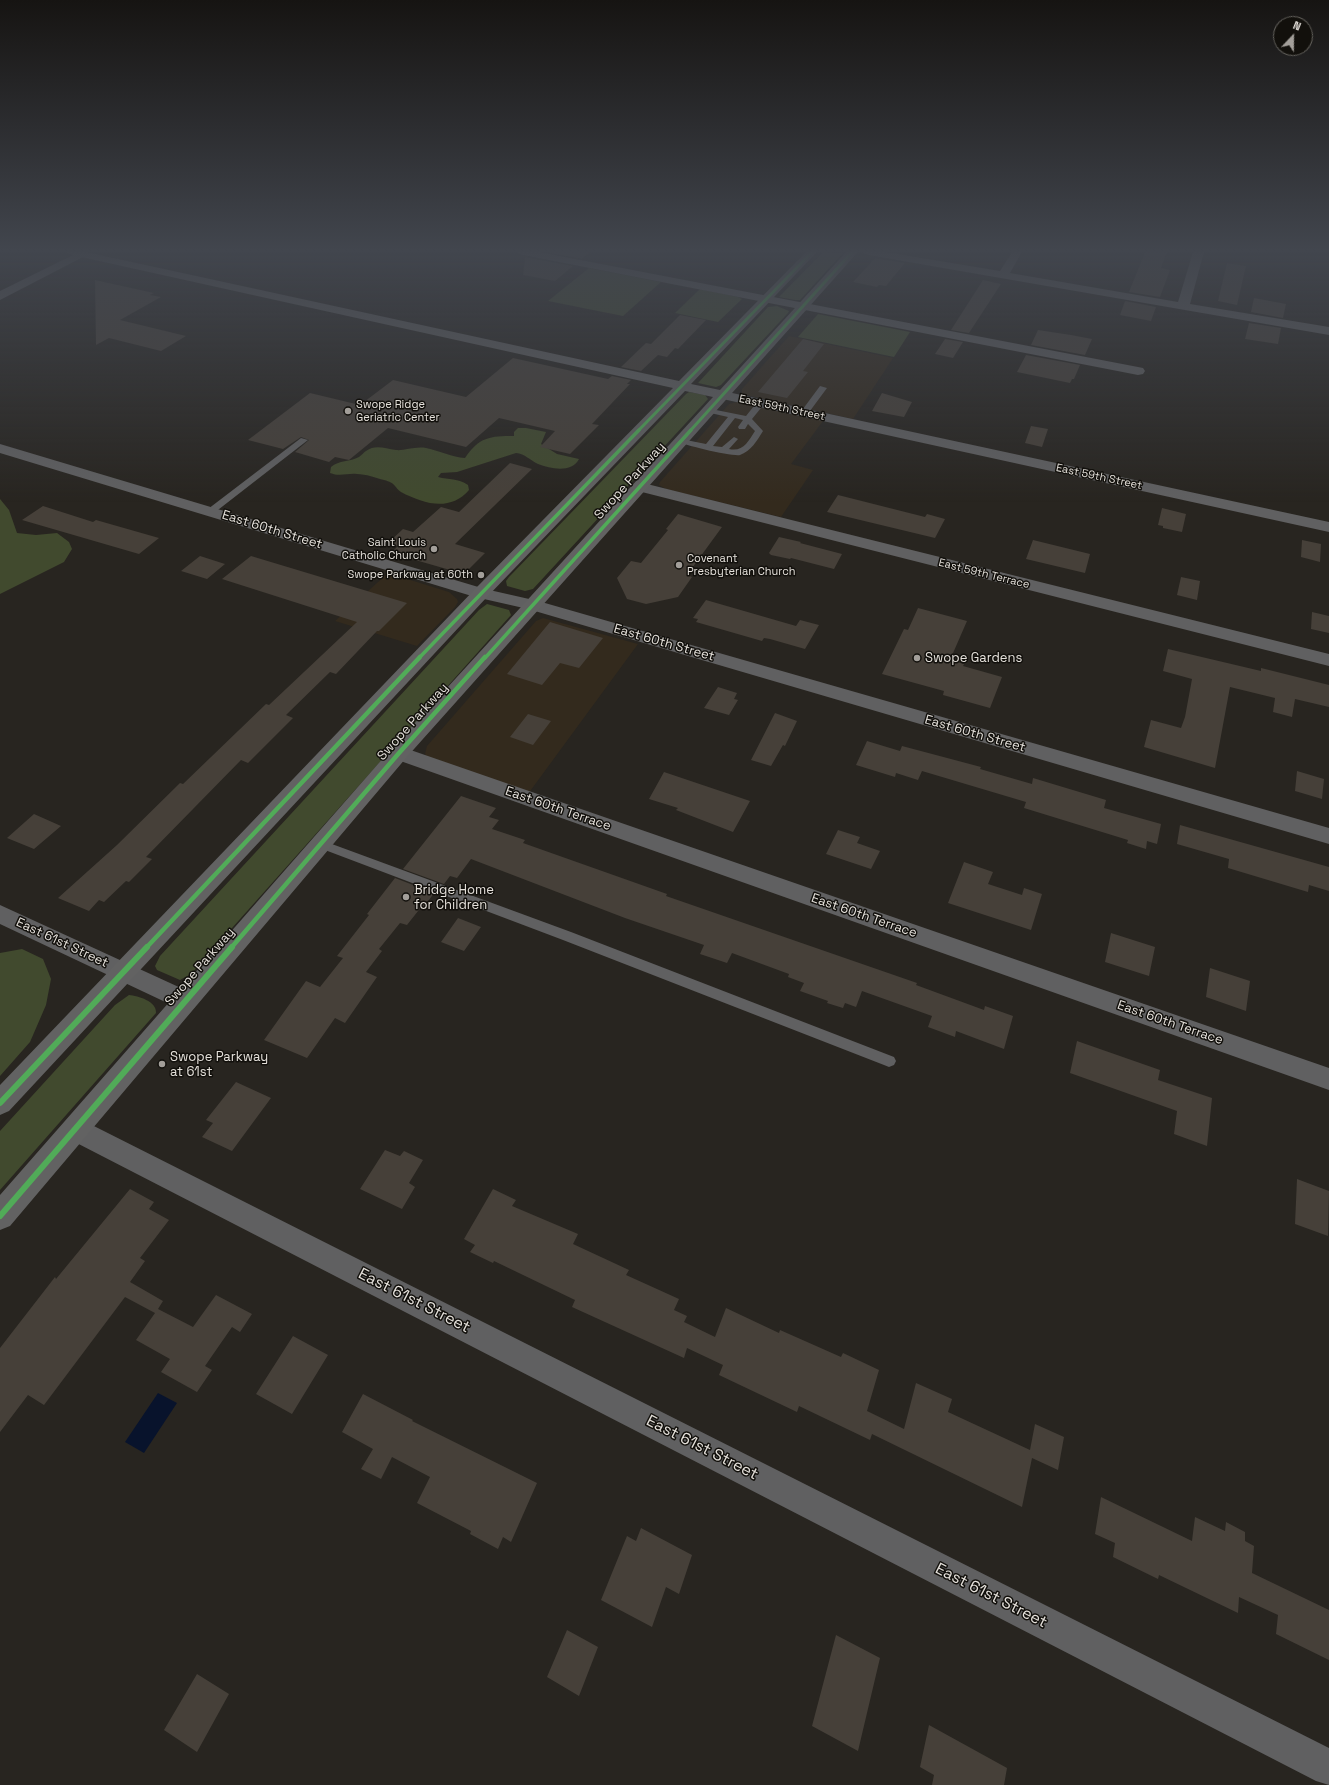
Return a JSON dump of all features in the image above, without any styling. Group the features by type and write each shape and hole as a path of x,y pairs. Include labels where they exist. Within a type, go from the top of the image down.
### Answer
{"main road":[{"name":"East 59th Street","path":"456,335 723,395"},
{"name":"Swope Parkway","path":"0,1103 481,593 731,335"},
{"name":"Swope Parkway","path":"0,1216 399,753 532,604 777,335"}],"street":[{"path":"954,335 1138,371"},
{"name":"East 59th Street","path":"723,395 1329,527"},
{"name":"East 60th Street","path":"0,448 481,593 532,604 1329,836"},
{"name":"East 59th Terrace","path":"639,487 1329,660"},
{"name":"East 60th Terrace","path":"399,753 1329,1079"},
{"name":"East 61st Street","path":"0,914 186,1000"},
{"name":"East 61st Street","path":"76,1128 1329,1768"}],"lane":[{"path":"804,412 823,388"},
{"path":"742,427 761,403"},
{"path":"680,441 737,453 749,447 759,431 748,419 709,410"},
{"path":"708,447 733,416"},
{"path":"724,450 734,439"},
{"path":"211,511 304,440"},
{"path":"321,844 567,936 889,1061"}],"shaded area":[{"path":"789,336 893,358 853,419 742,394 742,389"},
{"path":"737,402 823,421 791,464 813,470 781,517 666,489 659,485 660,482 729,404"},
{"path":"388,573 449,592 457,599 458,602 455,607 417,646 335,621"},
{"path":"543,618 638,644 528,794 428,758 425,754 427,746 536,621"}],"green space":[{"path":"742,335 767,335 721,385 716,387 698,383"},
{"path":"799,335 908,335 894,357 798,337"},
{"path":"689,392 705,395 708,399 533,589 525,591 507,586 506,581 509,577"},
{"path":"518,428 546,432 541,444 557,454 579,459 571,466 561,469 538,464 525,456 516,453 457,472 441,473 438,477 461,481 468,485 469,490 462,497 454,501 436,504 419,500 401,492 391,482 371,476 360,474 337,475 330,473 331,467 334,465 356,459 365,451 377,447 399,450 426,448 465,458 480,442 492,437 514,436 514,432"},
{"path":"0,499 9,510 17,533 36,535 57,533 69,542 72,549 64,562 0,594"},
{"path":"487,604 509,610 511,615 191,974 180,980 157,970 155,966 160,956 479,610"},
{"path":"22,949 43,959 51,979 46,1005 30,1042 0,1076 0,953"},
{"path":"129,995 142,998 150,1002 156,1013 0,1190 0,1131 115,1005"}],"water":[{"path":"158,1393 177,1403 144,1453 125,1442"}],"building":[{"path":"96,335 186,336 161,351 109,338 96,345"},
{"path":"660,335 691,335 678,349 675,348 667,357 658,355 641,371 621,367 646,343 651,344"},
{"path":"1036,335 1073,335 1092,339 1085,355 1031,345"},
{"path":"1246,335 1280,335 1278,344 1245,339"},
{"path":"803,339 824,344 803,371 808,372 787,398 758,392"},
{"path":"945,339 963,342 953,358 935,354"},
{"path":"1026,355 1080,365 1074,379 1072,379 1070,383 1017,372"},
{"name":"Swope Ridge Geriatric Center","path":"513,358 608,379 612,376 631,380 627,384 630,384 592,424 599,425 570,454 540,447 555,431 499,418 466,447 388,428 349,460 335,457 329,462 295,452 309,440 301,437 283,449 248,440 310,393 360,405 393,380 466,397"},
{"path":"882,393 912,402 904,417 872,411"},
{"path":"1031,426 1048,429 1042,447 1025,443"},
{"path":"510,463 532,469 455,544 485,553 464,574 391,553 398,546 388,543 403,529 413,532 441,507 459,512"},
{"path":"838,495 925,517 927,514 945,519 935,538 827,512"},
{"path":"43,506 93,522 96,520 159,538 139,554 22,520"},
{"path":"1162,508 1186,514 1182,532 1163,528 1163,526 1158,525"},
{"name":"Covenant Presbyterian Church","path":"678,514 722,527 687,575 692,577 678,597 646,604 627,599 617,578 631,561 641,563 668,530 666,529"},
{"path":"779,537 842,554 834,569 791,558 771,555 769,553"},
{"path":"1033,540 1090,554 1085,573 1026,559"},
{"path":"1302,540 1321,544 1320,562 1301,557"},
{"path":"200,556 225,564 207,579 181,571"},
{"path":"251,556 407,603 379,631 377,631 336,674 330,672 286,715 293,718 248,763 241,760 146,857 152,859 129,882 126,881 104,902 99,900 89,911 58,898 117,845 180,783 183,784 266,704 269,705 357,622 222,579"},
{"path":"1181,577 1200,581 1197,600 1177,595"},
{"path":"706,600 796,626 800,620 819,625 805,649 770,639 764,638 762,641 696,622 698,619 693,618"},
{"name":"Swope Gardens","path":"918,608 967,621 950,660 964,664 963,666 1002,677 990,708 943,695 944,691 882,674 904,629 908,630"},
{"path":"1312,612 1329,616 1329,633 1311,629"},
{"path":"550,622 603,638 579,668 560,663 542,685 507,674"},
{"path":"1168,649 1261,671 1261,668 1329,685 1329,707 1295,699 1292,717 1273,712 1275,698 1230,687 1215,768 1144,747 1151,720 1181,728 1185,717 1192,679 1163,671"},
{"path":"718,687 737,693 734,699 738,700 729,715 704,708"},
{"path":"775,713 797,721 785,746 783,745 771,766 751,760"},
{"path":"528,714 551,721 533,745 510,737"},
{"path":"867,741 900,751 902,746 981,767 980,769 1032,784 1033,778 1106,800 1104,808 1161,824 1157,844 1147,841 1146,849 1127,843 1128,840 1024,808 1026,802 922,771 918,780 896,773 895,777 856,765"},
{"path":"1297,771 1324,779 1322,799 1295,791"},
{"path":"664,772 750,801 733,832 676,810 678,808 649,799"},
{"path":"461,796 496,808 489,817 499,820 492,829 525,840 523,843 667,894 666,896 917,983 916,985 984,1010 985,1006 1013,1016 1004,1049 956,1031 955,1037 928,1027 932,1016 862,991 856,1007 845,1003 843,1008 827,1003 828,1001 800,991 804,983 788,977 789,974 732,953 727,963 700,954 704,945 625,918 471,859 457,878 450,876 444,884 403,869"},
{"path":"34,814 61,826 34,849 7,838"},
{"path":"1180,825 1329,867 1329,891 1309,885 1308,892 1228,868 1229,859 1177,844"},
{"path":"838,830 860,837 857,843 880,851 871,869 826,854"},
{"path":"964,862 993,872 988,884 1022,895 1024,888 1042,894 1031,930 948,903"},
{"path":"395,878 434,893 424,907 422,906 407,925 400,923 379,949 382,951 366,972 377,977 345,1023 335,1018 307,1058 264,1040 306,981 320,987 343,958 337,956 369,915 367,914"},
{"path":"458,918 481,927 464,951 441,942"},
{"path":"1111,933 1155,947 1149,976 1105,962"},
{"path":"1210,968 1250,981 1246,1011 1206,997"},
{"path":"1077,1041 1160,1070 1158,1080 1212,1098 1207,1146 1174,1134 1177,1111 1070,1073"},
{"path":"236,1082 271,1098 232,1151 202,1137 213,1123 206,1120"},
{"path":"385,1150 400,1156 404,1151 423,1160 409,1183 415,1187 402,1209 360,1189"},
{"path":"1297,1179 1329,1191 1328,1236 1295,1224"},
{"path":"130,1189 154,1202 149,1209 169,1220 140,1258 145,1261 130,1282 163,1301 158,1309 193,1327 216,1295 252,1314 240,1332 232,1327 205,1366 212,1370 197,1392 161,1372 170,1359 136,1340 155,1313 125,1297 44,1405 28,1395 0,1432 0,1348 55,1277 56,1279"},
{"path":"493,1189 516,1200 512,1206 578,1234 573,1244 629,1270 626,1275 679,1299 674,1310 687,1316 684,1322 715,1337 726,1308 779,1333 780,1330 841,1357 843,1353 879,1370 867,1411 904,1429 916,1383 952,1399 948,1412 1030,1450 1035,1424 1064,1437 1058,1470 1032,1458 1022,1507 872,1434 870,1440 799,1406 797,1412 719,1375 723,1365 687,1348 684,1358 572,1307 575,1300 494,1261 493,1263 470,1252 475,1245 464,1239"},
{"path":"293,1336 328,1355 292,1414 256,1394"},
{"path":"363,1394 413,1420 412,1421 537,1483 511,1542 503,1537 498,1549 470,1534 471,1531 417,1503 430,1477 392,1457 381,1479 361,1469 373,1449 342,1432"},
{"path":"1101,1497 1192,1541 1195,1517 1225,1531 1226,1522 1245,1532 1245,1541 1254,1546 1252,1573 1329,1610 1329,1660 1276,1634 1278,1615 1239,1597 1238,1613 1159,1575 1158,1579 1113,1557 1115,1543 1095,1534"},
{"path":"641,1528 692,1555 679,1594 666,1587 652,1627 601,1600 627,1536 636,1541"},
{"path":"567,1630 598,1647 579,1696 547,1677"},
{"path":"836,1635 880,1658 858,1751 812,1726"},
{"path":"197,1674 229,1694 197,1752 164,1730"},
{"path":"929,1725 1007,1768 1004,1785 932,1785 934,1775 920,1767"}],"cycle path":[{"path":"0,1103 481,593 731,335"},
{"path":"0,1216 399,753 777,335"}],"place":[{"name":"Swope Ridge Geriatric Center","path":"348,411"},
{"name":"Saint Louis Catholic Church","path":"434,549"},
{"name":"Covenant Presbyterian Church","path":"679,565"},
{"name":"Swope Parkway at 60th","path":"481,575"},
{"name":"Swope Gardens","path":"917,658"},
{"name":"Bridge Home for Children","path":"406,897"},
{"name":"Swope Parkway at 61st","path":"162,1064"}]}
